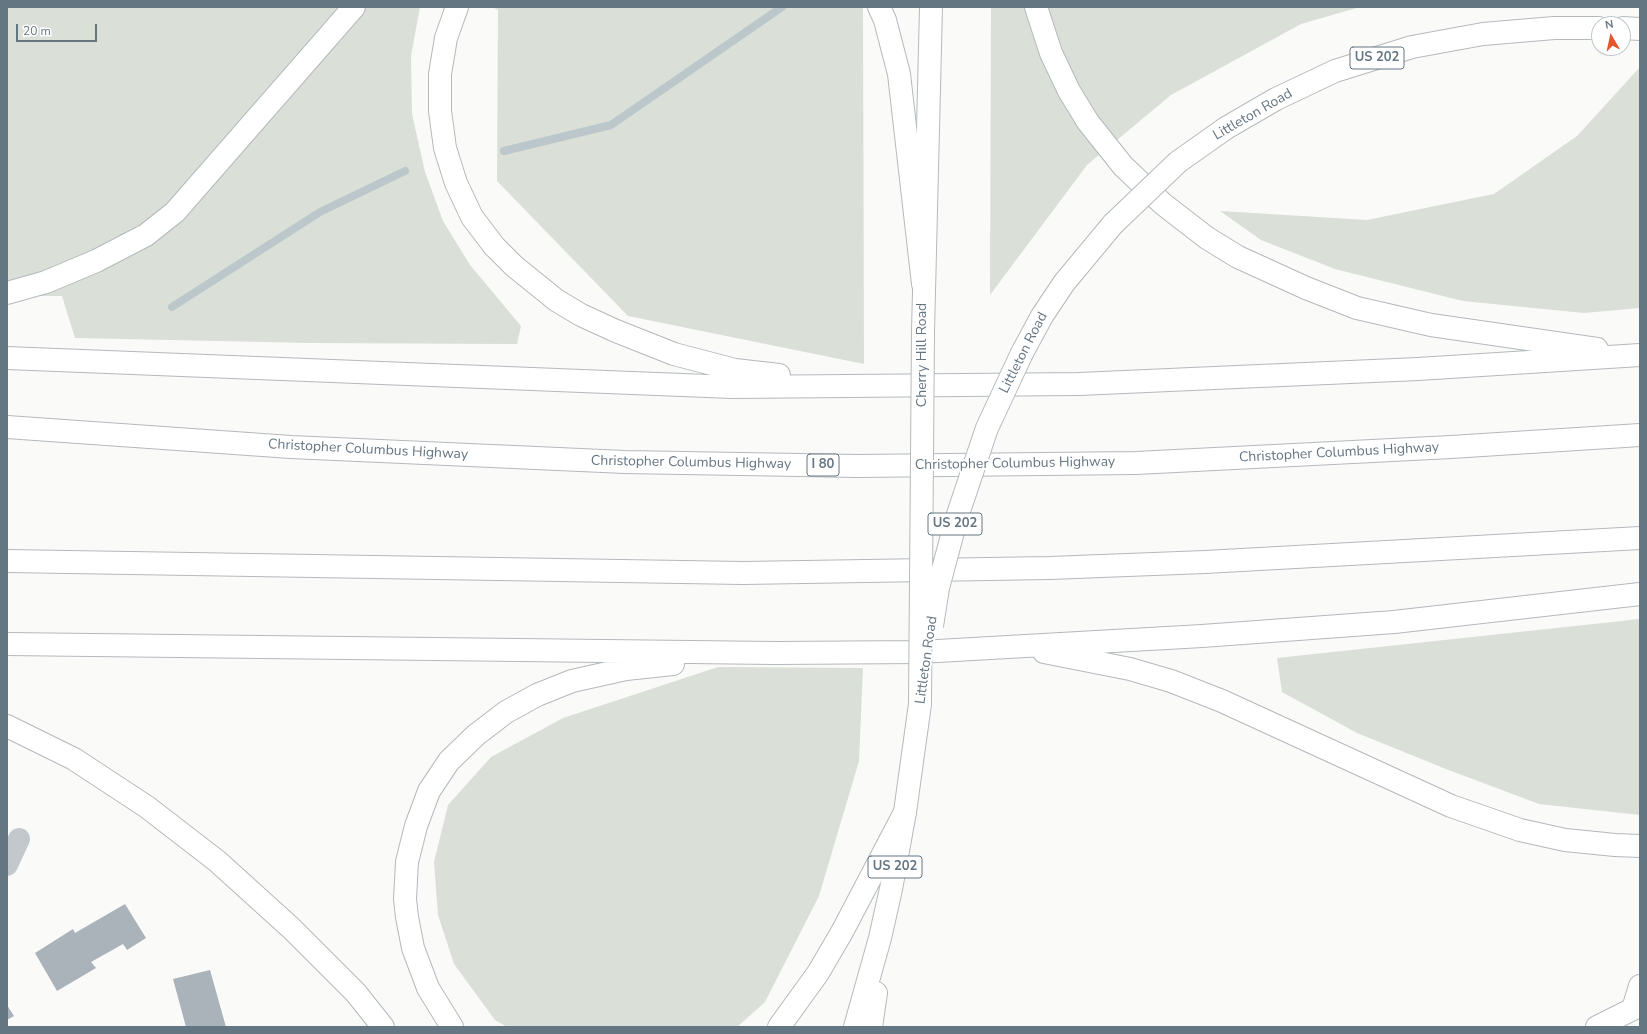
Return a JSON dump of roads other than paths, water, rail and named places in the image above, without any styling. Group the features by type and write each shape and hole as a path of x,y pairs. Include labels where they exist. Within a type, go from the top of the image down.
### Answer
{"main road":[{"path":"7,293 46,282 96,261 146,235 175,212 354,7"},
{"path":"457,7 446,38 440,74 440,111 445,148 456,183 472,217 494,246 514,266 556,300 580,315 674,354 735,370 867,387"},
{"path":"879,7 885,20 899,74 923,284"},
{"name":"Cherry Hill Road","path":"920,704 923,284 931,7"},
{"path":"1036,7 1049,47 1068,91 1093,129 1123,166 1163,204 1207,238 1238,257 1306,288 1357,308 1431,325 1640,355"},
{"name":"Littleton Road","path":"855,1027 880,938 891,889 905,812 938,588 957,516 987,428 1022,353 1042,316 1064,283 1113,224 1178,162 1226,128 1269,103 1335,71 1412,47 1483,34 1554,28 1591,28"},
{"path":"7,358 732,387 867,387 1079,384 1249,378 1640,355"},
{"name":"Christopher Columbus Highway","path":"7,427 291,447 625,462 858,466 1136,463 1451,447 1640,435"},
{"path":"7,561 759,573 1081,567 1640,538"},
{"path":"7,644 775,653 920,652 1202,636 1394,622 1640,594"},
{"path":"1015,646 1130,669 1171,681 1222,701 1451,806 1520,830 1565,840 1640,846"},
{"path":"452,1027 428,988 413,948 406,917 405,899 407,862 416,826 429,791 449,761 476,735 506,712 537,694 572,681 626,669 775,653"},
{"path":"7,726 80,764 147,807 217,861 307,944 356,993 383,1027"},
{"path":"779,1027 818,973 834,946 905,812"},
{"path":"871,1027 891,889"},
{"path":"1597,1027 1635,1014 1640,986"}],"street":[{"path":"7,865 19,838"}],"waterway":[{"path":"504,151 611,125 782,7"},
{"path":"172,307 320,212 405,171"}]}
